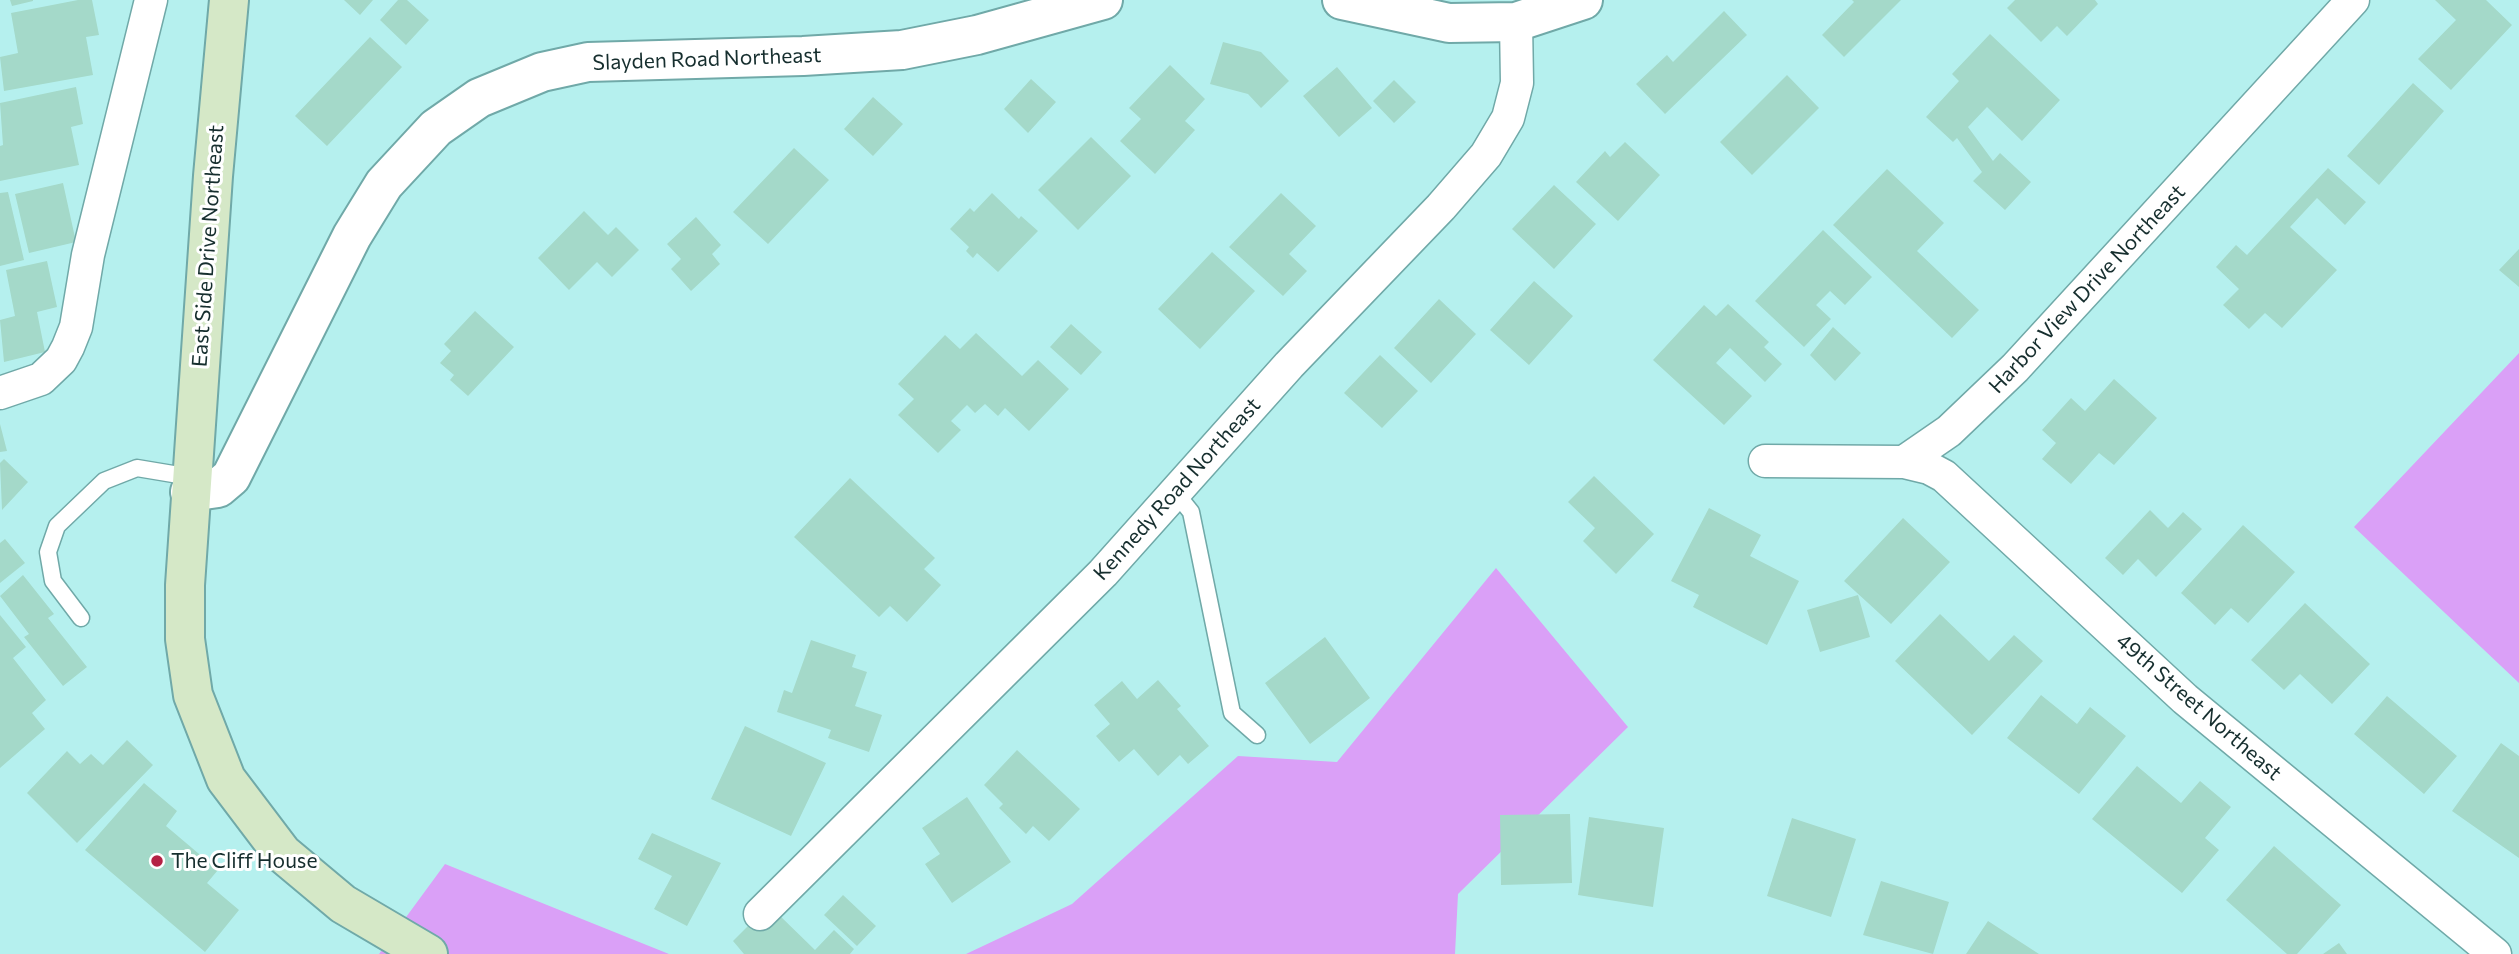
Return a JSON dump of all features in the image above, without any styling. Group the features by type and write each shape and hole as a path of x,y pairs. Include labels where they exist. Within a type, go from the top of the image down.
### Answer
{"main road":[{"name":"East Side Drive Northeast","path":"229,0 213,176 191,485 185,639 193,695 226,779 282,853 343,904 428,954"}],"street":[{"path":"0,393 41,379 61,360 72,337 88,255 151,0"},
{"name":"Slayden Road Northeast","path":"191,485 218,488 231,477 352,236 384,184 436,128 479,98 542,72 588,62 803,56 902,50 977,35 1103,0"},
{"path":"1342,0 1449,23 1516,22 1580,1"},
{"name":"Harbor View Drive Northeast","path":"1904,462 1949,432 1988,396 2353,0"},
{"name":"Kennedy Road Northeast","path":"760,914 1074,602 1486,155 1508,118 1517,83 1516,22"},
{"path":"1765,461 1904,462"},
{"name":"49th Street Northeast","path":"1904,462 1928,468 1944,476 2185,699 2495,954"}],"lane":[{"path":"81,618 53,581 48,551 57,526 104,481 137,468 191,485"},
{"path":"1175,492 1191,512 1232,713 1257,735"}],"shaded area":[{"path":"2519,353 2519,683 2354,527"},
{"path":"1496,568 1628,727 1458,894 1455,954 966,954 1072,904 1238,756 1337,762"},
{"path":"445,864 669,954 379,954"}],"building":[{"path":"10,0 33,0 33,1 12,6"},
{"path":"78,0 92,0 99,35 86,37 93,75 4,91 0,57 18,53 11,13"},
{"path":"344,0 373,0 360,15"},
{"path":"398,0 407,0 429,20 406,45 380,20"},
{"path":"1852,0 1901,0 1844,57 1822,35 1854,2"},
{"path":"2015,0 2095,0 2098,4 2067,36 2057,26 2041,42 2007,8"},
{"path":"2435,0 2486,0 2512,25 2451,90 2418,59 2456,20"},
{"path":"1724,11 1747,35 1665,114 1636,84 1667,55 1673,62"},
{"path":"1990,34 2060,100 2022,141 1987,107 1968,127 1993,161 2000,153 2031,182 2005,210 1973,181 1982,172 1957,138 1953,142 1926,117 1959,81 1952,74"},
{"path":"370,37 402,67 327,146 295,116"},
{"path":"1223,42 1261,52 1289,81 1261,108 1248,94 1210,84"},
{"path":"1170,65 1205,99 1185,121 1195,130 1155,174 1120,141 1141,119 1129,108"},
{"path":"1337,67 1372,108 1339,137 1303,96"},
{"path":"1787,75 1819,108 1752,175 1720,142"},
{"path":"1031,79 1056,102 1028,133 1004,109"},
{"path":"1394,80 1416,102 1394,123 1373,101"},
{"path":"2413,83 2444,111 2379,185 2347,156"},
{"path":"76,87 83,124 71,127 79,165 0,181 0,146 3,145 0,103"},
{"path":"873,97 903,124 873,156 844,129"},
{"path":"1091,137 1131,176 1078,230 1038,190"},
{"path":"1625,142 1660,175 1618,221 1576,182 1605,151 1610,157"},
{"path":"794,148 829,180 768,244 733,212"},
{"path":"2328,168 2366,202 2345,225 2317,198 2290,227 2337,270 2282,328 2265,313 2249,329 2223,305 2239,289 2216,267 2236,245 2247,255"},
{"path":"1887,169 1944,223 1917,251 1979,310 1952,338 1833,225"},
{"path":"63,183 76,242 29,253 15,194"},
{"path":"1554,185 1596,224 1554,269 1512,229"},
{"path":"8,192 24,260 0,266 0,193"},
{"path":"992,193 1019,219 1021,216 1038,231 998,272 977,253 973,258 966,251 969,247 950,229 970,208 974,212"},
{"path":"1281,193 1316,226 1289,254 1307,271 1283,296 1229,247"},
{"path":"584,211 608,235 616,227 639,250 612,277 597,262 569,290 538,258"},
{"path":"696,217 721,245 712,254 720,264 691,291 671,269 681,259 667,244"},
{"path":"1823,230 1872,277 1845,305 1830,291 1816,305 1831,319 1804,347 1755,301"},
{"path":"2519,249 2519,287 2499,270"},
{"path":"1212,252 1255,291 1200,349 1158,309"},
{"path":"47,261 57,307 37,312 45,352 4,362 0,320 15,316 6,270"},
{"path":"1534,281 1573,316 1529,365 1490,330"},
{"path":"1439,299 1476,334 1431,383 1394,348"},
{"path":"1728,304 1769,342 1764,347 1782,364 1765,382 1730,348 1716,363 1752,396 1724,425 1653,360 1704,305 1716,316"},
{"path":"475,311 514,347 468,396 450,380 454,375 440,363 451,351 444,344"},
{"path":"1071,324 1102,352 1081,375 1050,347"},
{"path":"1833,327 1861,353 1835,381 1810,355"},
{"path":"976,333 1022,376 1038,360 1069,389 1029,431 1005,408 998,416 985,404 975,413 967,405 951,421 961,430 938,453 898,415 914,399 898,384 945,335 960,349"},
{"path":"1380,355 1418,391 1382,428 1344,393"},
{"path":"2114,379 2157,418 2114,465 2099,453 2071,484 2042,459 2056,443 2042,430 2071,398 2085,411"},
{"path":"0,424 7,451 0,452"},
{"path":"4,459 28,482 2,510 0,463"},
{"path":"1594,476 1654,534 1616,574 1583,541 1595,528 1568,502"},
{"path":"850,478 935,558 924,569 941,585 907,622 890,606 879,617 794,537"},
{"path":"1709,508 1761,535 1750,556 1799,581 1767,645 1693,607 1699,595 1671,581"},
{"path":"2150,510 2168,528 2183,512 2202,529 2156,577 2138,559 2123,575 2105,558"},
{"path":"1903,518 1950,562 1891,624 1844,581"},
{"path":"2243,525 2295,572 2248,623 2231,608 2215,625 2181,593"},
{"path":"5,539 25,563 0,583 0,543"},
{"path":"23,575 54,614 48,618 87,667 63,686 24,637 29,634 0,596"},
{"path":"1858,595 1870,637 1820,652 1807,610"},
{"path":"2305,603 2370,664 2332,704 2300,674 2284,690 2251,660"},
{"path":"1940,614 1989,661 2014,635 2043,661 1972,735 1895,661"},
{"path":"0,615 26,647 13,658 46,700 32,713 45,729 0,768"},
{"path":"1325,637 1370,698 1310,744 1265,683"},
{"path":"811,640 856,655 852,667 867,672 855,706 882,715 869,752 828,738 831,730 777,712 784,690 792,693"},
{"path":"1158,680 1181,706 1177,709 1209,746 1188,764 1180,755 1158,776 1134,749 1119,762 1096,736 1110,724 1094,705 1122,681 1137,699"},
{"path":"2041,695 2077,724 2090,707 2126,736 2079,794 2007,738"},
{"path":"2387,696 2457,756 2424,794 2354,734"},
{"path":"745,726 826,763 791,836 711,799"},
{"path":"127,740 153,765 77,843 27,793 67,751 80,764 91,754 103,765"},
{"path":"2501,743 2519,756 2519,858 2452,811"},
{"path":"1017,750 1080,809 1049,841 1033,826 1026,834 999,808 1003,804 984,785"},
{"path":"2137,766 2181,803 2200,781 2231,807 2205,838 2219,850 2182,893 2092,819"},
{"path":"144,783 177,811 166,826 218,870 207,883 239,910 205,952 85,850"},
{"path":"967,797 1011,862 952,903 925,864 940,854 922,828"},
{"path":"1570,814 1572,883 1501,885 1500,815"},
{"path":"1589,817 1664,828 1653,907 1578,895"},
{"path":"1792,818 1856,839 1831,917 1767,896"},
{"path":"652,833 721,863 687,926 654,909 672,876 638,859"},
{"path":"2274,846 2341,905 2297,954 2287,954 2226,900"},
{"path":"1881,881 1949,902 1933,954 1863,935"},
{"path":"843,895 876,926 857,946 824,915"},
{"path":"776,912 815,950 834,930 854,949 850,954 744,954 733,941 752,922"},
{"path":"1988,921 2039,954 1966,954"},
{"path":"2339,943 2347,954 2323,954"}],"place":[{"name":"The Cliff House","path":"157,861"}]}
